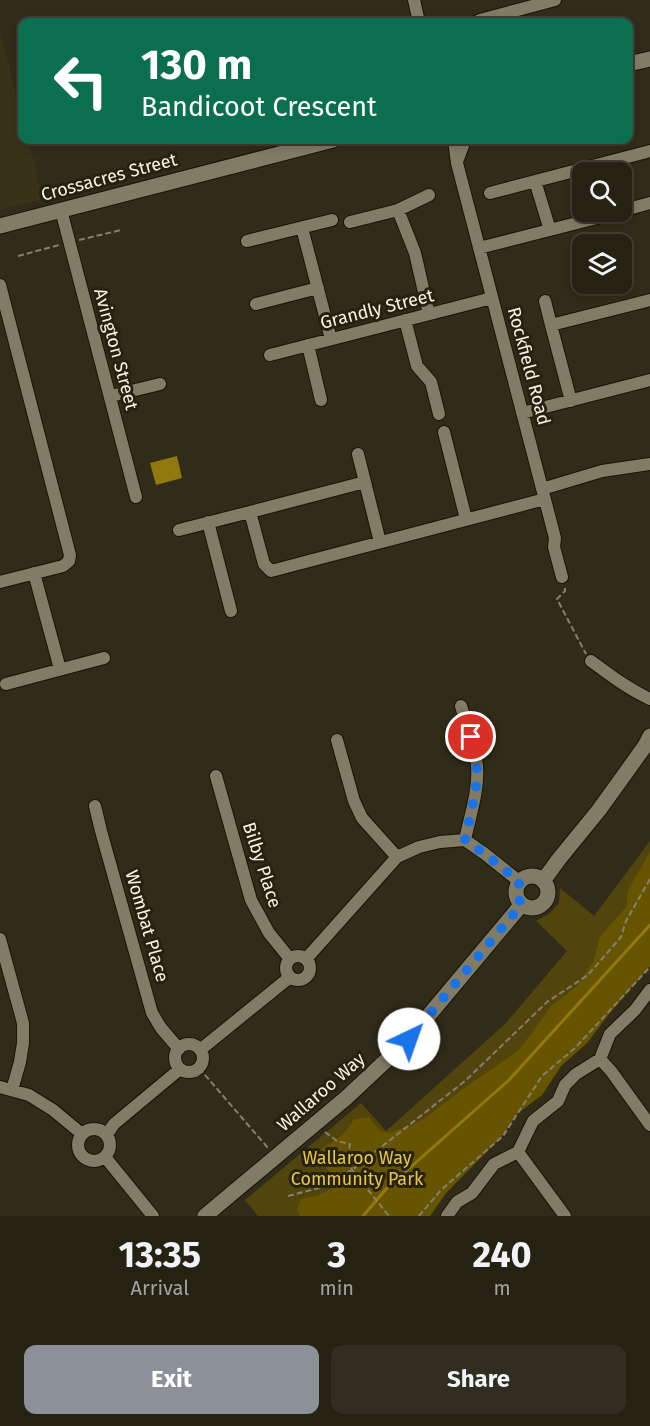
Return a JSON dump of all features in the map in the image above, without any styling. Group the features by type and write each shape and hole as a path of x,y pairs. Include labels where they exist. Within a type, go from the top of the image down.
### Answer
{"street":[{"path":"414,0 418,18"},
{"path":"488,18 555,0"},
{"path":"633,63 650,59"},
{"name":"Crossacres Street","path":"0,226 317,144"},
{"name":"Rockfield Road","path":"454,144 555,538 554,547 562,577"},
{"path":"457,163 464,144"},
{"path":"490,193 650,151"},
{"path":"535,181 550,230"},
{"path":"350,222 398,210 429,195"},
{"path":"632,208 650,203"},
{"name":"Avington Street","path":"61,210 136,497"},
{"path":"398,210 415,253 429,314"},
{"path":"247,241 332,220"},
{"path":"479,248 579,222"},
{"path":"302,228 331,339"},
{"path":"0,285 70,555 69,561 63,566 0,582"},
{"path":"256,304 318,288"},
{"name":"Grandly Street","path":"270,355 492,298"},
{"path":"551,325 650,300"},
{"path":"545,301 571,401"},
{"path":"405,320 417,366 431,382 440,414"},
{"path":"308,345 321,400"},
{"path":"522,413 650,380"},
{"path":"111,396 160,384"},
{"path":"444,432 466,519"},
{"path":"358,454 381,542"},
{"path":"250,512 264,564 271,571 466,519 543,494 602,471 650,464"},
{"path":"179,530 365,482"},
{"path":"208,522 231,611"},
{"path":"34,573 60,669"},
{"path":"6,684 104,658"},
{"path":"591,661 612,677 650,699"},
{"path":"461,706 477,766 476,790 465,840"},
{"path":"543,881 598,810 650,736"},
{"path":"337,740 354,801 362,818 397,857"},
{"name":"Bilby Place","path":"216,776 251,900 269,933 290,958"},
{"name":"Wombat Place","path":"95,806 152,1013 178,1049"},
{"path":"306,959 397,857 419,847 465,840 520,882"},
{"path":"529,877 543,881 548,890 542,905 532,908 522,904 516,891 520,882 529,877"},
{"name":"Wallaroo Way","path":"205,1216 316,1124 409,1039 522,904"},
{"path":"0,939 23,1023 20,1062 6,1088 29,1095 53,1110 82,1134"},
{"path":"296,956 306,959 310,966 306,978 298,981 290,977 286,970 290,958 296,956"},
{"path":"200,1050 290,977"},
{"path":"447,1216 457,1202 472,1193 494,1164 518,1152 533,1121 558,1101 565,1085 576,1074 600,1059 610,1035 635,1010 650,990"},
{"path":"190,1045 198,1047 203,1060 199,1068 191,1072 180,1069 175,1058 178,1049 190,1045"},
{"path":"600,1059 650,1125"},
{"path":"107,1134 114,1124 180,1069"},
{"path":"97,1129 107,1134 111,1144 105,1157 89,1161 81,1154 78,1144 82,1134 86,1130 97,1129"},
{"path":"518,1152 565,1216"},
{"path":"105,1157 153,1216"}],"path":[{"path":"562,577 565,591 557,599 591,661"},
{"path":"288,1196 323,1187 352,1170 465,1081 547,1002 588,975 621,937 626,921 650,879"},
{"path":"419,1216 441,1190 503,1136 542,1076 575,1048 650,967"},
{"path":"199,1068 259,1136 275,1158"},
{"path":"316,1124 337,1141 350,1143 347,1161 389,1216"}],"shaded area":[{"path":"0,31 18,102 18,144 29,144 43,199 0,210"},
{"path":"177,456 182,478 156,485 150,463"}],"green space":[{"name":"Wallaroo Way Community Park","path":"650,841 650,966 587,1043 561,1066 542,1095 518,1113 502,1136 446,1193 430,1216 258,1216 245,1200 361,1103 386,1131 505,1024 567,951 536,921 550,913 559,903 560,888 594,916"},
{"name":"Wallaroo Way Community Park","path":"650,852 650,966 587,1043 561,1066 542,1095 518,1113 502,1136 446,1193 430,1216 300,1216 297,1210 301,1199 319,1195 335,1187 332,1175 323,1164 322,1148 340,1136 354,1119 369,1117 379,1130 389,1133 421,1121 519,1050 552,1005 576,987 593,962 600,937 626,907 628,890"}],"waterway":[{"path":"363,1216 387,1188 509,1080 650,925"}],"route":[{"path":"409,1039 522,904 516,891 520,882 465,840 476,790 477,766 471,737"}]}
